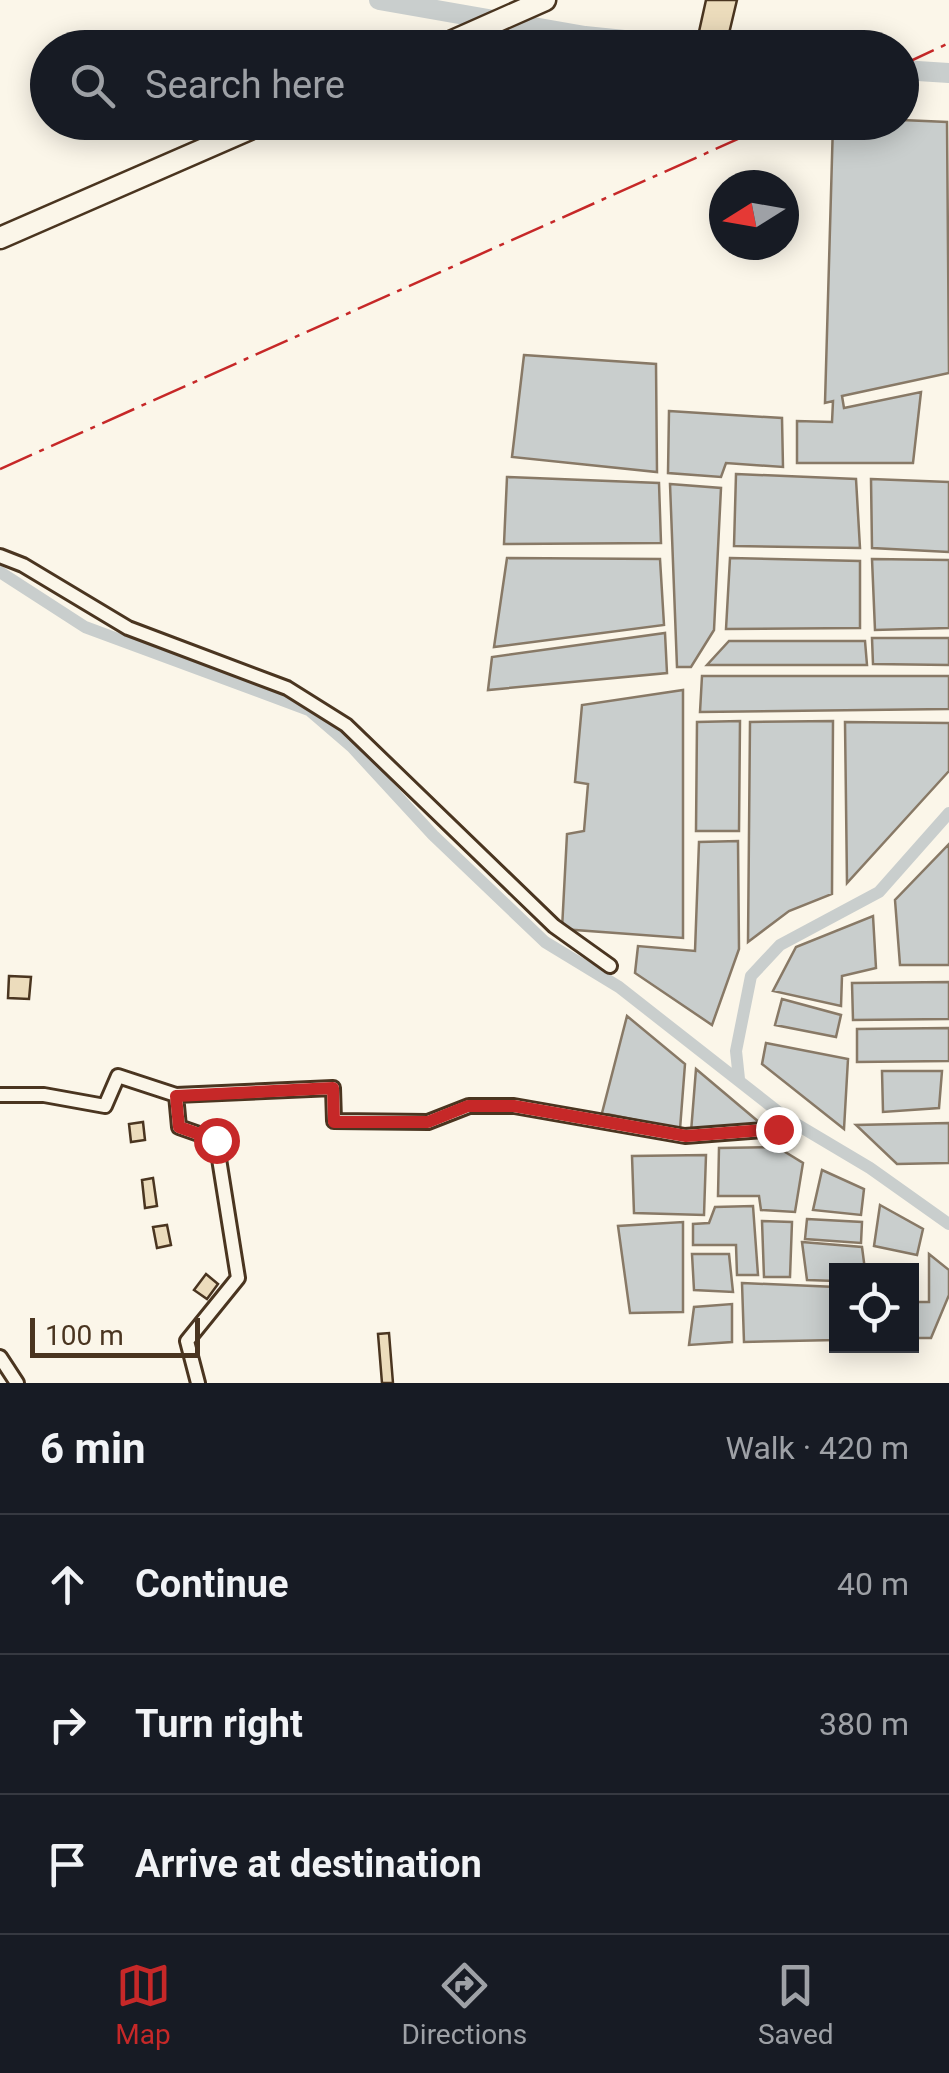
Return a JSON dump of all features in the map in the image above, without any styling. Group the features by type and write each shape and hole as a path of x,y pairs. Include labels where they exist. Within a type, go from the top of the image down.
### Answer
{"highway":[{"path":"478,30 545,0"},
{"path":"0,238 225,140"}],"street":[{"path":"0,556 23,565 128,628 287,688 330,714 382,757 554,926 610,966"},
{"path":"0,1095 44,1095 105,1106 118,1076 176,1096 333,1088 334,1122 428,1122 468,1106 514,1106 686,1136 778,1129"},
{"path":"176,1096 179,1127 216,1140 238,1278 188,1342 198,1383"},
{"path":"0,1357 17,1383"}],"shaded area":[{"path":"919,121 947,122 949,373 842,396 844,408 921,392 913,463 797,463 797,421 832,422 833,401 825,403 833,140 919,140"},
{"path":"524,355 656,364 657,472 512,457"},
{"path":"669,411 782,418 783,467 726,463 721,477 668,473"},
{"path":"736,474 856,479 860,548 734,546"},
{"path":"507,477 659,483 661,543 504,544"},
{"path":"871,479 949,482 949,552 872,548"},
{"path":"670,484 721,488 714,630 691,667 677,667"},
{"path":"507,558 660,559 664,625 494,647"},
{"path":"730,558 860,561 860,628 726,629"},
{"path":"872,559 949,560 949,628 875,630"},
{"path":"665,633 667,673 488,690 492,657"},
{"path":"872,638 949,638 949,665 873,664"},
{"path":"729,641 865,641 867,665 707,665"},
{"path":"702,676 949,676 949,709 700,712"},
{"path":"683,690 683,938 562,929 567,834 584,831 588,784 575,782 582,705"},
{"path":"740,721 739,831 696,831 697,722"},
{"path":"833,721 832,894 789,911 748,942 750,722"},
{"path":"845,722 949,723 949,771 847,883"},
{"path":"738,841 739,949 712,1025 635,973 638,946 695,951 699,842"},
{"path":"949,844 949,965 900,965 895,900"},
{"path":"873,916 876,968 842,976 841,1006 773,991 796,947"},
{"path":"949,982 949,1019 853,1020 852,983"},
{"path":"782,999 841,1015 836,1037 775,1025"},
{"path":"627,1016 685,1064 680,1129 602,1113"},
{"path":"949,1028 949,1061 857,1062 857,1029"},
{"path":"766,1043 848,1059 844,1129 762,1064"},
{"path":"696,1069 760,1123 691,1132"},
{"path":"882,1071 942,1071 939,1108 883,1112"},
{"path":"949,1123 949,1163 897,1164 856,1125"},
{"path":"777,1147 803,1163 795,1212 761,1210 759,1196 718,1196 719,1148"},
{"path":"706,1155 704,1215 634,1213 632,1156"},
{"path":"822,1170 864,1189 861,1215 813,1210"},
{"path":"880,1205 923,1229 917,1255 874,1246"},
{"path":"753,1206 758,1275 737,1275 736,1245 693,1245 693,1224 709,1223 715,1207"},
{"path":"807,1219 862,1222 861,1243 805,1239"},
{"path":"762,1221 792,1222 790,1277 764,1277"},
{"path":"683,1222 683,1312 630,1313 618,1226"},
{"path":"802,1242 862,1247 864,1263 829,1263 829,1281 807,1280"},
{"path":"692,1254 729,1254 733,1292 694,1290"},
{"path":"929,1254 949,1270 949,1295 931,1338 919,1338 919,1302 929,1302"},
{"path":"742,1283 829,1287 829,1340 744,1342"},
{"path":"732,1304 732,1342 689,1345 694,1307"}],"building":[{"path":"706,0 737,0 730,30 699,30"},
{"path":"9,976 31,977 29,999 8,998"},
{"path":"143,1122 145,1140 131,1142 129,1124"},
{"path":"153,1178 157,1206 145,1208 142,1180"},
{"path":"167,1225 171,1245 157,1248 153,1227"},
{"path":"206,1274 218,1284 207,1299 194,1290"},
{"path":"389,1333 393,1383 382,1383 378,1334"}],"waterway":[{"path":"379,0 551,30"},
{"path":"919,71 949,73"},
{"path":"0,572 85,627 309,710 352,747 433,835 545,942 619,987 786,1118 870,1168 949,1224"},
{"path":"739,1079 736,1051 751,976 780,945 879,892 949,813"}],"power":[{"path":"919,57 949,43"},
{"path":"0,469 736,140"}],"route":[{"path":"216,1140 179,1127 176,1096 333,1088 334,1122 428,1122 468,1106 514,1106 686,1136 778,1129"}]}
